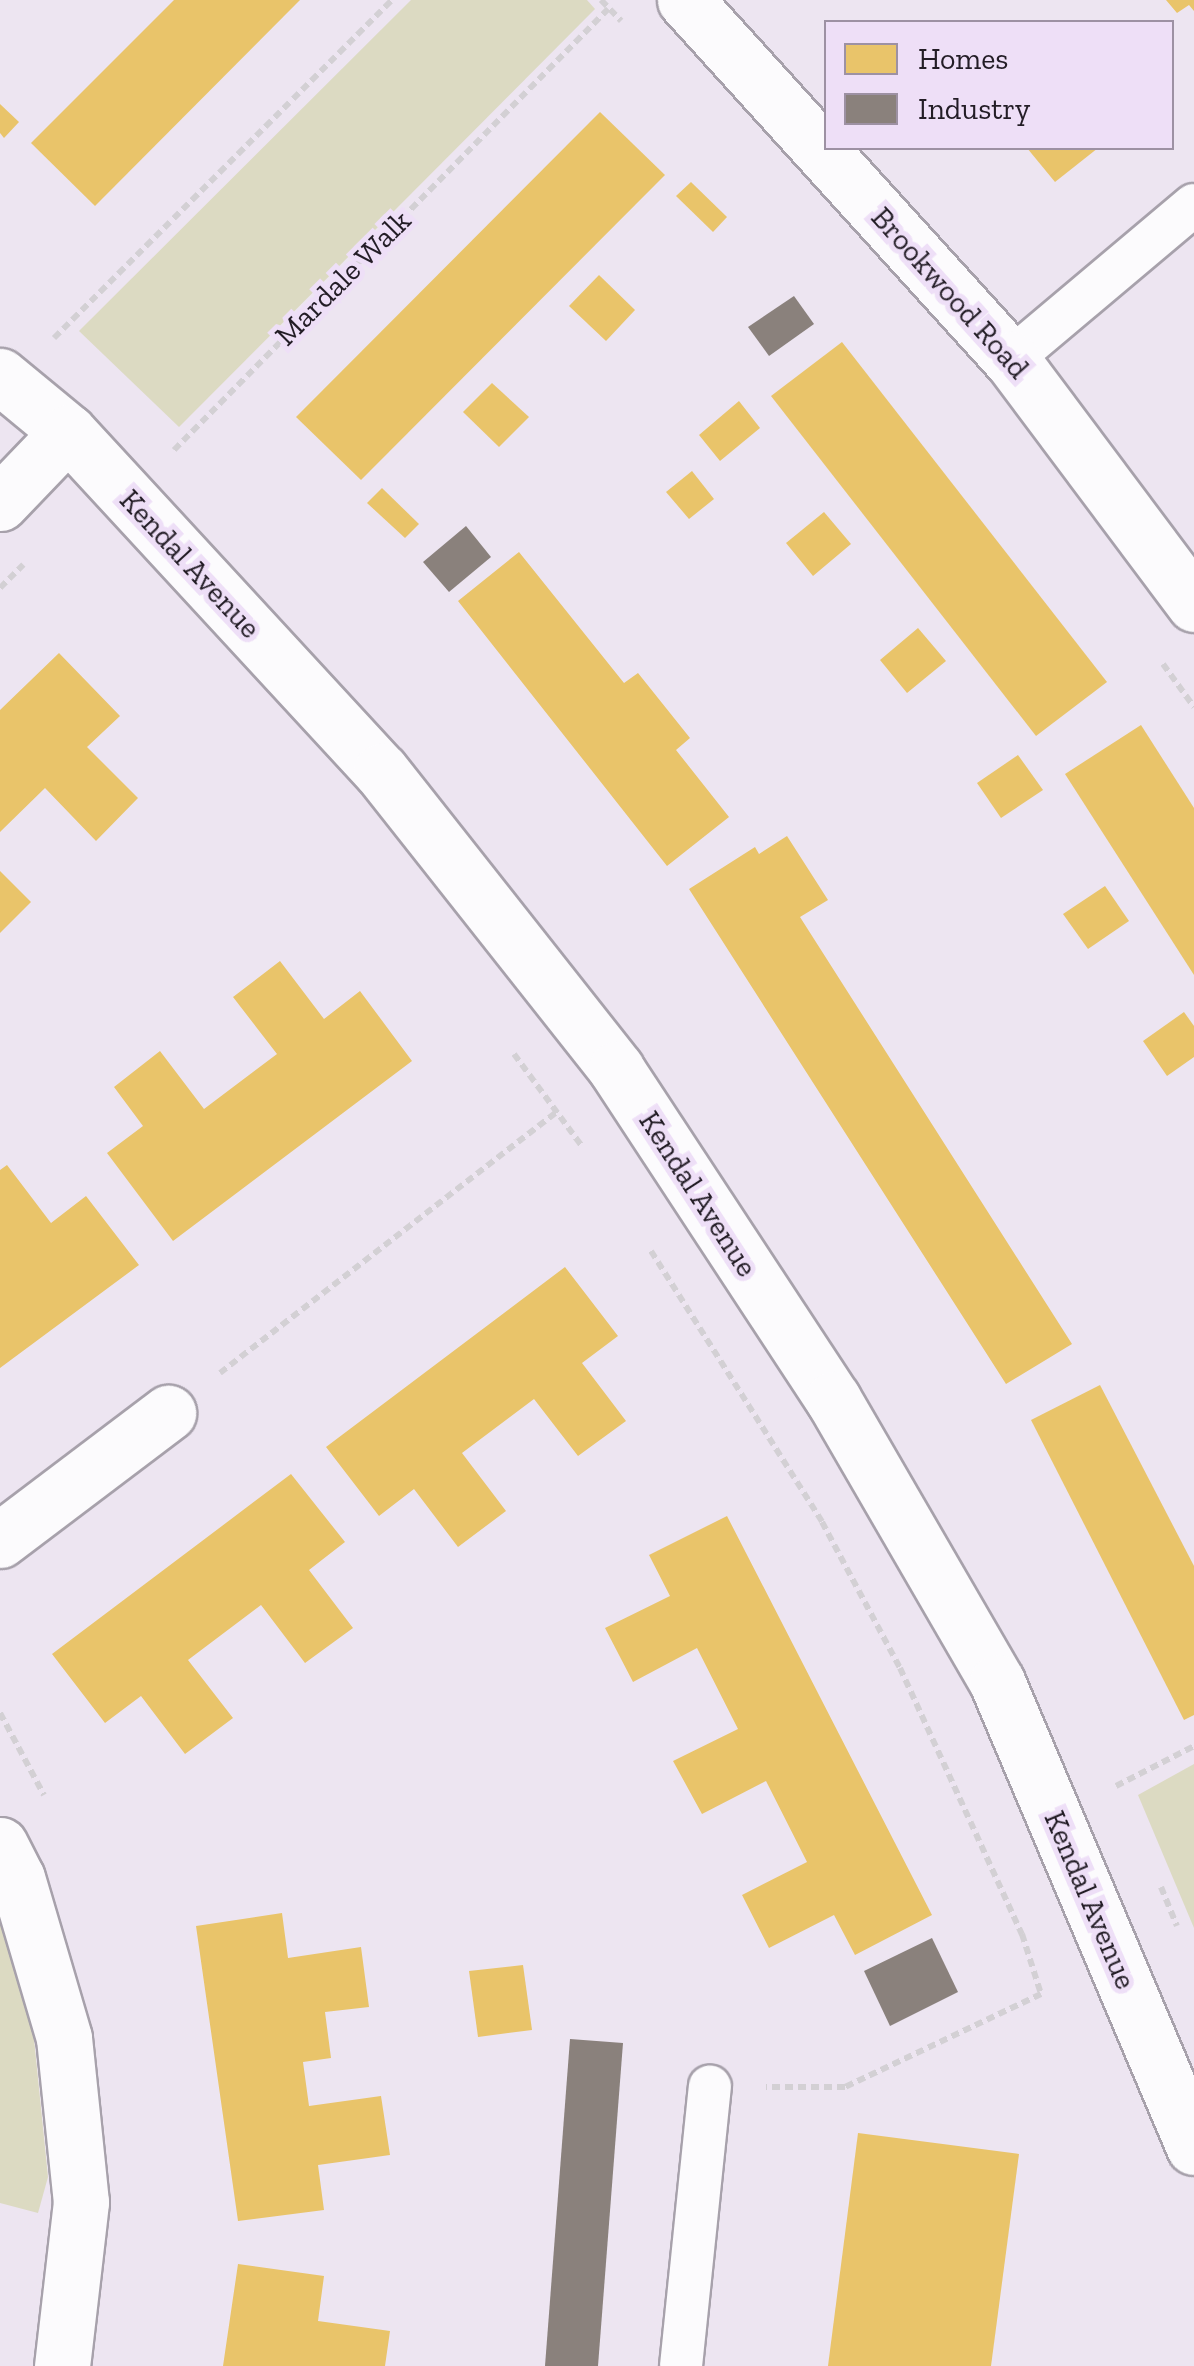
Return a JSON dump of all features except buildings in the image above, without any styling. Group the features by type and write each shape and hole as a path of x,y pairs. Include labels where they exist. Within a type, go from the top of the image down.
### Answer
{"street":[{"name":"Brookwood Road","path":"685,0 1011,359 1194,604"},
{"name":"Kendal Avenue","path":"4,380 68,432 381,771 614,1066 833,1398 997,1682 1194,2147"},
{"path":"0,502 68,432"},
{"path":"0,1540 168,1413"},
{"path":"0,1845 17,1878 64,2038 81,2202 62,2366"}],"lane":[{"path":"1011,359 1194,205"},
{"path":"681,2366 710,2086"}],"path":[{"path":"4,380 392,0"},
{"name":"Mardale Walk","path":"128,497 608,9"},
{"path":"510,1049 594,1160"},
{"path":"168,1413 556,1112"},
{"path":"646,1244 822,1522 900,1668 1015,1918 1041,1994 846,2087 710,2086"},
{"path":"1116,1786 1194,1746"}],"shaded area":[{"path":"411,0 587,0 595,9 179,427 79,331"},
{"path":"1194,1764 1194,1928 1138,1795"},
{"path":"0,1910 33,2029 48,2177 38,2213 0,2203"}]}
